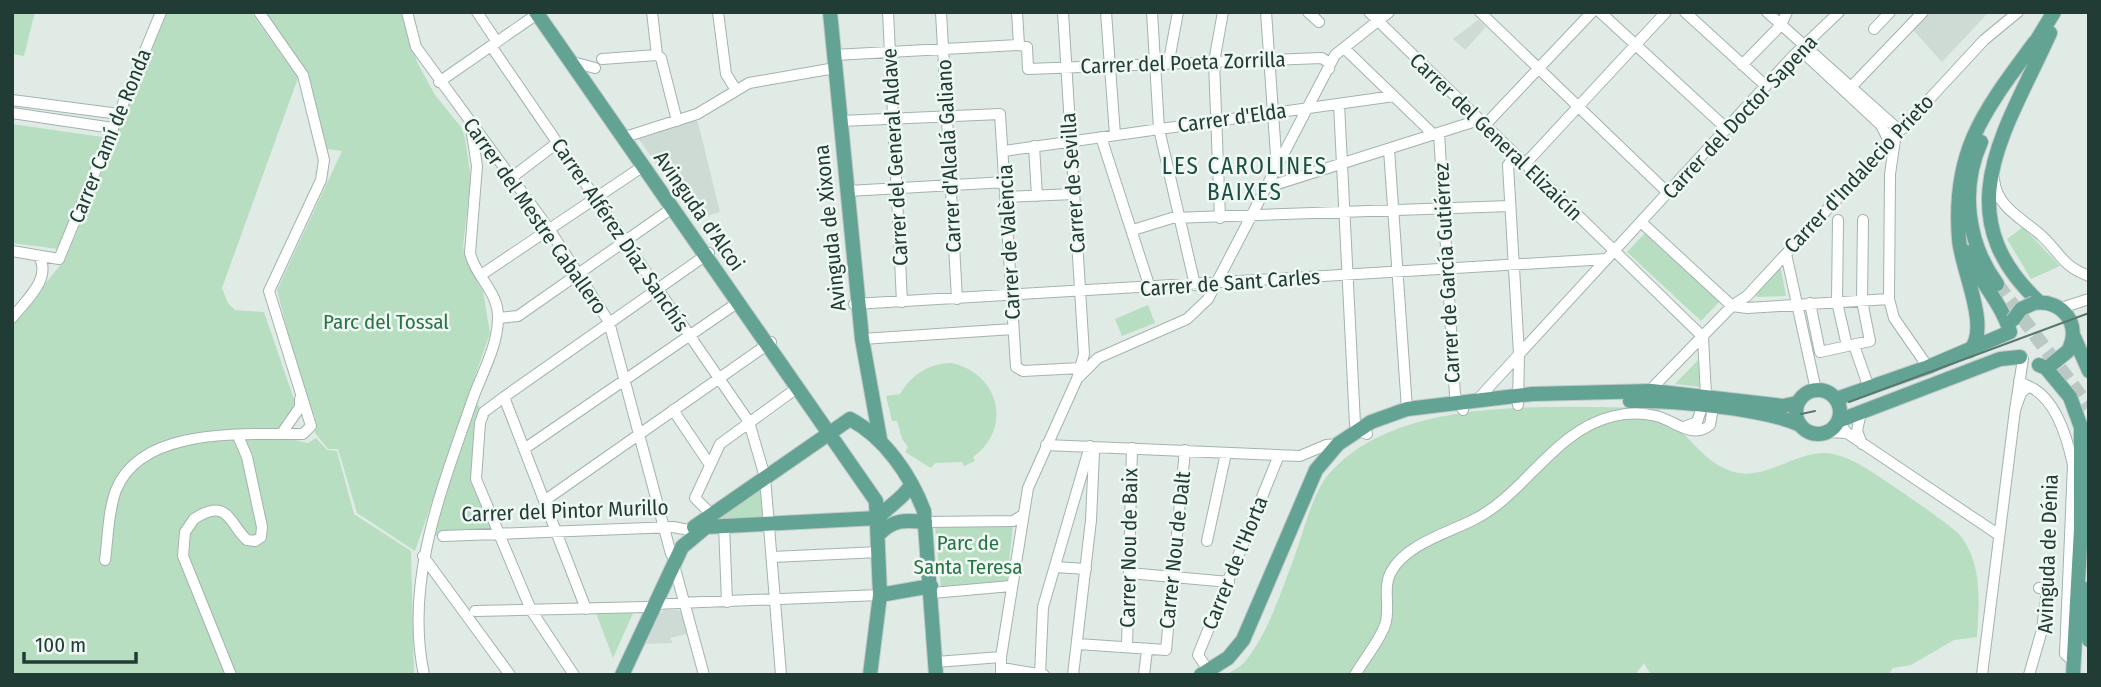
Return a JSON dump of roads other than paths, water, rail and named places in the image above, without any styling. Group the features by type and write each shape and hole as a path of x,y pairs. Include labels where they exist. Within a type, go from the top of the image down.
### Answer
{"main road":[{"name":"Avinguda de Xixona","path":"830,12 856,304 880,439"},
{"path":"1969,351 1976,344 1979,325 1964,271 1958,220 1959,176 1967,150 1995,99 2054,12"},
{"path":"2035,42 1985,133 1971,174 1970,220 1977,247 2001,282 1980,225 1979,179 1994,135 2064,12"},
{"name":"Avinguda d'Alcoi","path":"537,13 840,449 883,503"},
{"path":"2050,33 1993,161 1988,197 1994,235 2010,267 2037,302 2061,308 2071,322 2074,337 2089,371"},
{"path":"1958,220 1973,266 2012,326 2014,348 2022,358"},
{"path":"1836,399 1969,351 2012,326 2021,309 2037,302"},
{"path":"1362,432 1478,399 1657,396 1783,417 1813,434 1838,429 1861,412 2000,359 2022,358 2046,364 2068,351 2074,337"},
{"name":"Avinguda de Dénia","path":"2046,364 2063,387 2080,418 2081,529 2073,668"},
{"path":"1800,425 1795,415 1797,403 1803,395 1816,390 1827,392 1836,399 1839,406 1838,429"},
{"path":"1209,673 1228,658 1243,640 1310,480 1340,448 1362,432 1407,409 1519,400"},
{"path":"1707,403 1783,406 1797,403"},
{"path":"840,449 852,424"},
{"path":"615,675 689,530 829,433 852,424 880,439 911,485 925,522 928,590 936,668"},
{"path":"870,675 880,595 878,518 883,503 901,498 911,485"},
{"name":"Avinguda de Dénia","path":"2081,529 2089,491"},
{"path":"672,559 687,540 706,527 878,518"},
{"path":"878,535 900,520 925,522"},
{"name":"Avinguda de Dénia","path":"2089,546 2089,640"},
{"path":"880,595 928,590"},
{"path":"622,675 650,606"}],"street":[{"name":"Carrer Camí de Ronda","path":"39,256 59,259 161,12"},
{"path":"105,560 114,497 129,471 153,452 173,443 282,433 299,435 309,430 309,418 300,399 269,292 321,180 324,160 303,75 259,12"},
{"name":"Carrer del Mestre Caballero","path":"407,12 416,47 471,126 549,229 609,322 639,433 670,526 672,559 704,675"},
{"name":"Carrer Alférez Díaz Sanchís","path":"477,12 494,44 557,143 750,422 765,477 781,675"},
{"path":"652,12 657,55 661,58 677,121"},
{"path":"718,12 726,74 736,90"},
{"name":"Carrer del General Aldave","path":"888,12 902,302"},
{"name":"Carrer d'Alcalá Galiano","path":"942,12 945,117 957,299"},
{"path":"622,138 697,114 749,83 835,62 890,51 1018,46 1017,12"},
{"name":"Carrer de Sevilla","path":"1001,666 1020,522 1028,488 1079,373 1084,354 1063,12"},
{"path":"1107,12 1115,135"},
{"path":"1152,12 1159,129 1195,285"},
{"path":"1171,64 1170,55 1178,12"},
{"path":"1220,218 1214,62 1223,12"},
{"path":"1266,12 1277,170"},
{"path":"1308,12 1319,22"},
{"path":"1329,69 1329,63 1322,58 1362,27 1367,12"},
{"name":"Carrer del General Elizaicín","path":"1367,12 1525,164 1611,256 1703,337"},
{"path":"1084,354 1098,358 1187,319 1218,284 1335,55 1389,12"},
{"path":"1480,12 1668,193"},
{"path":"1268,187 1436,134 1482,123 1539,69 1592,12"},
{"path":"1600,12 1727,129"},
{"path":"1525,164 1666,12"},
{"path":"1685,12 1766,86"},
{"path":"1767,12 1899,130"},
{"path":"1742,65 1783,25 1787,12"},
{"name":"Carrer del Doctor Sapena","path":"1611,256 1766,86 1839,12"},
{"path":"1874,29 1890,12"},
{"path":"1852,86 1923,12"},
{"path":"439,82 537,13"},
{"name":"Carrer d'Indalecio Prieto","path":"1703,337 1732,306 1747,296 1983,40 2013,14"},
{"path":"1805,45 1806,55 1881,125 1890,143"},
{"name":"Carrer del Poeta Zorrilla","path":"1018,46 1027,47 1028,69 1322,58"},
{"path":"1344,48 1436,134"},
{"path":"569,61 598,63 657,55"},
{"name":"Carrer d'Elda","path":"1004,151 1394,96"},
{"path":"12,100 119,114"},
{"path":"1339,104 1348,275 1362,432"},
{"path":"12,113 113,128"},
{"name":"Carrer de València","path":"945,117 1000,114 1017,369 1079,373"},
{"path":"841,121 945,117"},
{"path":"1881,125 1899,130"},
{"path":"424,675 419,647 423,556 469,410 491,353 499,318 495,297 470,253 477,166 471,126"},
{"path":"1899,130 1892,147 1890,174 1889,299 1894,318 1928,367"},
{"name":"Carrer de García Gutiérrez","path":"1436,134 1446,208 1447,269 1460,406"},
{"path":"1101,137 1150,288"},
{"path":"511,178 557,143"},
{"path":"1034,146 1037,196"},
{"path":"1389,149 1407,409"},
{"path":"1516,156 1508,165 1519,400"},
{"path":"1875,158 1885,162 1890,174"},
{"path":"1993,161 1994,186 2009,211 2042,236 2063,262 2089,276"},
{"path":"481,275 642,167"},
{"path":"848,191 1006,182"},
{"path":"1007,197 1074,194"},
{"path":"1133,230 1172,218 1510,206"},
{"path":"499,318 518,316 671,209"},
{"path":"1838,220 1837,302 1852,349 1870,388"},
{"path":"1810,303 1820,352 1852,349 1870,341 1862,301 1863,220"},
{"path":"1641,222 1732,306 1889,299"},
{"path":"12,251 39,256 44,266 42,279 12,318"},
{"path":"1786,254 1816,390"},
{"path":"568,673 531,610 476,480 478,432 484,412 706,255"},
{"path":"1478,399 1611,256"},
{"name":"Carrer de Sant Carles","path":"856,304 1218,284 1611,256"},
{"path":"2061,308 2085,300"},
{"path":"2071,322 2085,300"},
{"path":"524,449 737,303"},
{"path":"862,338 1013,329"},
{"path":"1657,396 1703,337"},
{"path":"1355,675 1384,626 1390,573 1407,555 1490,511 1545,456 1611,417 1645,414 1663,417 1689,430 1705,429 1713,421 1707,403 1703,337"},
{"path":"544,501 768,343"},
{"name":"Carrer de Sevilla","path":"1079,373 1098,358"},
{"path":"1982,675 2015,410 2023,384 2022,358"},
{"name":"Avinguda de Dénia","path":"2023,384 2035,389 2055,416 2068,441 2073,465 2065,654 2073,668"},
{"path":"712,515 695,498 720,444 797,388"},
{"path":"504,397 586,609"},
{"path":"282,433 300,399"},
{"path":"673,410 709,465"},
{"path":"1861,412 1857,431 1862,444"},
{"path":"292,418 303,414 309,418"},
{"path":"292,418 291,430 299,435"},
{"path":"1838,429 1999,535"},
{"path":"247,457 252,442 259,435"},
{"path":"231,675 183,556 182,542 194,519 213,512 234,519 247,540 255,541 261,537 247,457 238,436"},
{"path":"1046,445 1279,455 1308,455 1326,445 1340,448"},
{"path":"936,668 1001,666 1042,675 1043,607 1093,447"},
{"path":"1073,675 1091,520 1093,447"},
{"name":"Carrer Nou de Baix","path":"1127,647 1132,448"},
{"name":"Carrer Nou de Dalt","path":"1147,649 1166,650 1185,450"},
{"path":"1207,541 1226,453"},
{"name":"Carrer de l'Horta","path":"1209,673 1198,655 1279,455"},
{"path":"1071,517 1091,520"},
{"path":"925,522 1020,522"},
{"path":"724,525 727,602"},
{"name":"Carrer del Pintor Murillo","path":"443,536 670,526 689,530"},
{"path":"772,557 879,552"},
{"path":"423,556 510,675"},
{"path":"1055,567 1086,569"},
{"path":"1129,573 1229,582"},
{"path":"928,590 1012,586"},
{"path":"2029,675 2042,630 2047,589 2039,588"},
{"path":"475,611 586,609 880,595"},
{"path":"1078,644 1147,649 1144,675"}],"tunnel":[{"path":"1997,284 2089,407"}],"tram line":[{"path":"1849,402 2089,313"},
{"path":"1801,414 1815,411"}],"district":[{"name":"LES CAROLINES BAIXES","path":"1245,179"}],"park label":[{"name":"Parc del Tossal","path":"386,322"},
{"name":"Parc de Santa Teresa","path":"968,555"}]}
